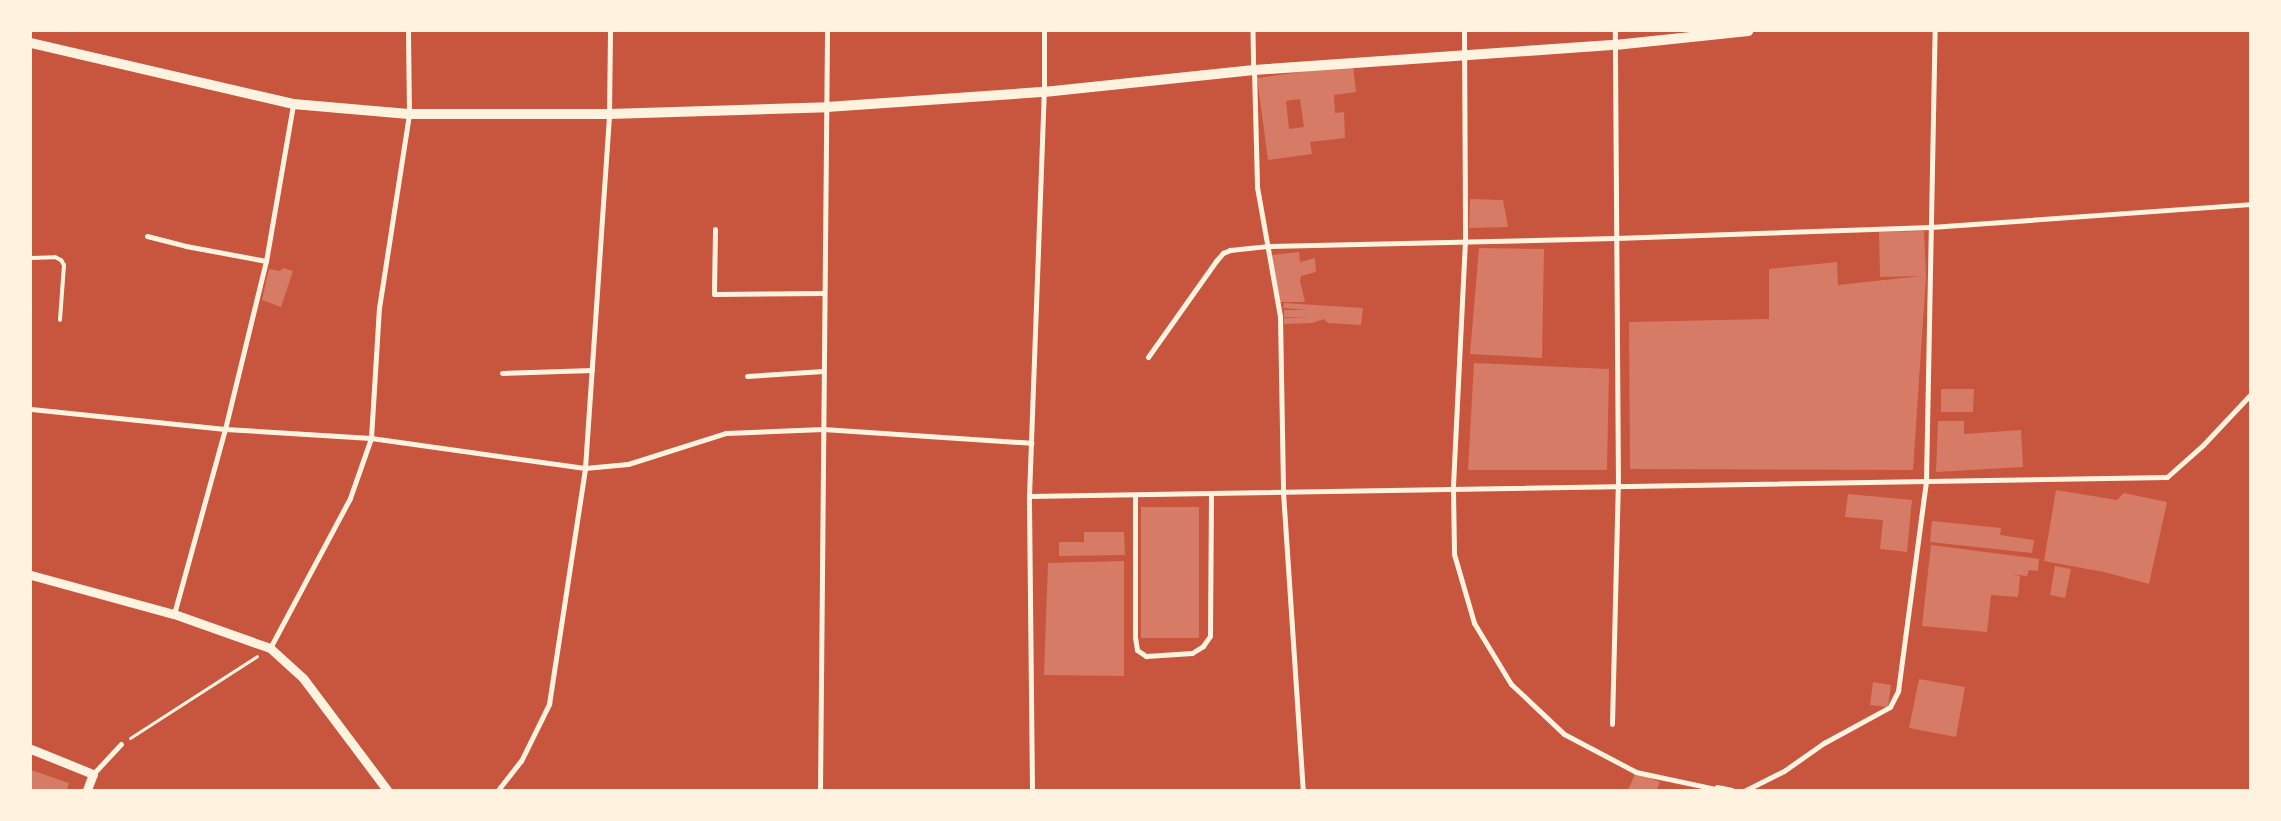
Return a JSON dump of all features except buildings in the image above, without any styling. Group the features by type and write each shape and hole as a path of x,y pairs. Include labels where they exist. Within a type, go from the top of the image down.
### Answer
{"main road":[{"path":"31,43 293,104 409,114 609,114 827,107 1044,92 1254,70 1615,45 1748,31"}],"street":[{"path":"270,648 350,498 371,438 379,308 409,114 408,31"},
{"path":"498,790 522,761 549,704 585,468 609,114 610,31"},
{"path":"820,790 827,107 826,31"},
{"path":"1032,790 1029,496 1044,92 1044,31"},
{"path":"1252,31 1257,187 1280,316 1283,492 1303,790"},
{"path":"1464,31 1465,240 1453,489 1454,554 1474,623 1511,684 1564,734 1636,772 1732,790"},
{"path":"1612,724 1618,486 1615,31"},
{"path":"1746,790 1784,771 1824,743 1890,707 1898,691 1926,481 1935,31"},
{"path":"174,614 225,429 266,261 293,104"},
{"path":"1148,357 1223,253 1252,248 1267,246 1616,238 1931,227 2250,204"},
{"path":"715,230 714,294 824,293"},
{"path":"148,236 186,246 266,261"},
{"path":"502,373 592,370"},
{"path":"747,376 823,371"},
{"path":"1029,496 2167,477 2204,445 2250,395"},
{"path":"31,409 225,429 371,438 585,468 628,464 726,434 823,429 1032,443"},
{"path":"1135,495 1135,637 1137,650 1146,656 1192,653 1203,646 1210,636 1211,493"},
{"path":"31,575 174,614 270,648 303,678 387,790"},
{"path":"87,790 93,774 121,744"},
{"path":"31,750 93,774"},
{"path":"1699,783 1721,790"}],"lane":[{"path":"31,258 55,257 64,265 60,320"}],"path":[{"path":"121,744 270,648"}]}
